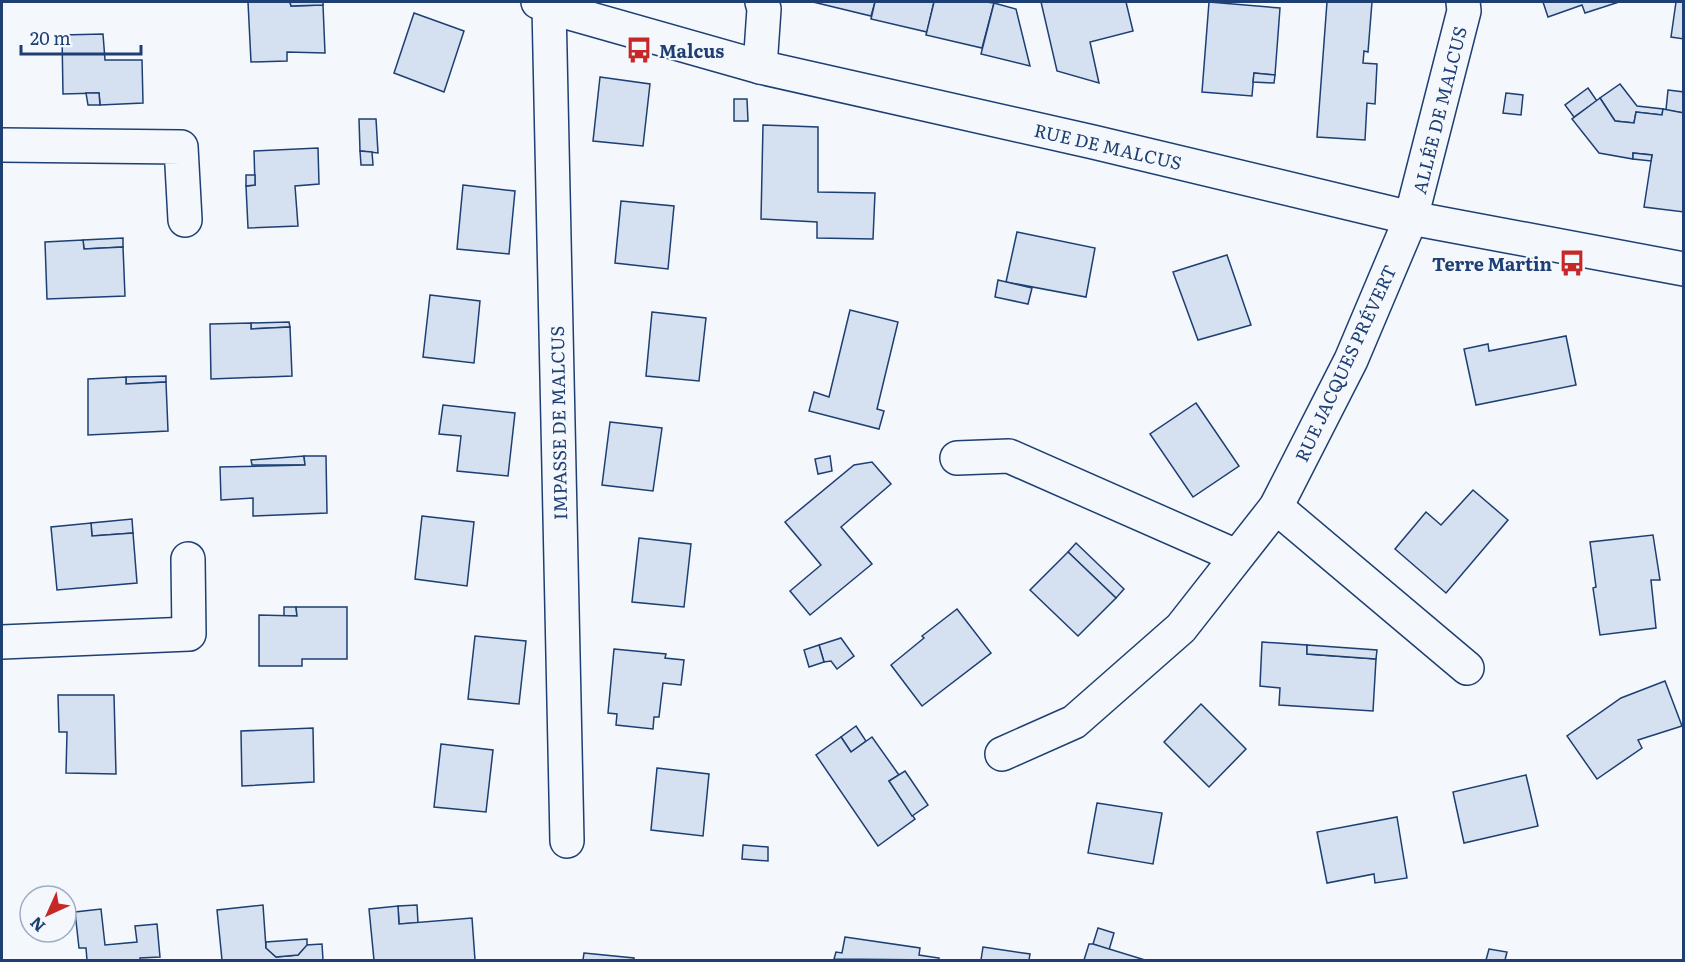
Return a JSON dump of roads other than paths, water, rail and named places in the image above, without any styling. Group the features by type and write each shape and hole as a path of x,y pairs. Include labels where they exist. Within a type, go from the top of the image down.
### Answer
{"street":[{"path":"760,67 764,9 762,2"},
{"name":"ALLÉE DE MALCUS","path":"1412,218 1464,11 1463,2"},
{"name":"RUE DE MALCUS","path":"543,4 760,67 1093,142 1412,218 1683,269"},
{"name":"IMPASSE DE MALCUS","path":"543,4 567,841"},
{"path":"2,145 181,147 185,219"},
{"name":"RUE JACQUES PRÉVERT","path":"1002,754 1074,722 1180,628 1276,507 1350,360 1412,218"},
{"path":"957,458 1009,456 1236,556"},
{"path":"1276,507 1467,668"},
{"path":"2,642 189,634 188,559"}],"place":[{"name":"Malcus","path":"639,50"},
{"name":"Terre Martin","path":"1572,263"}]}
